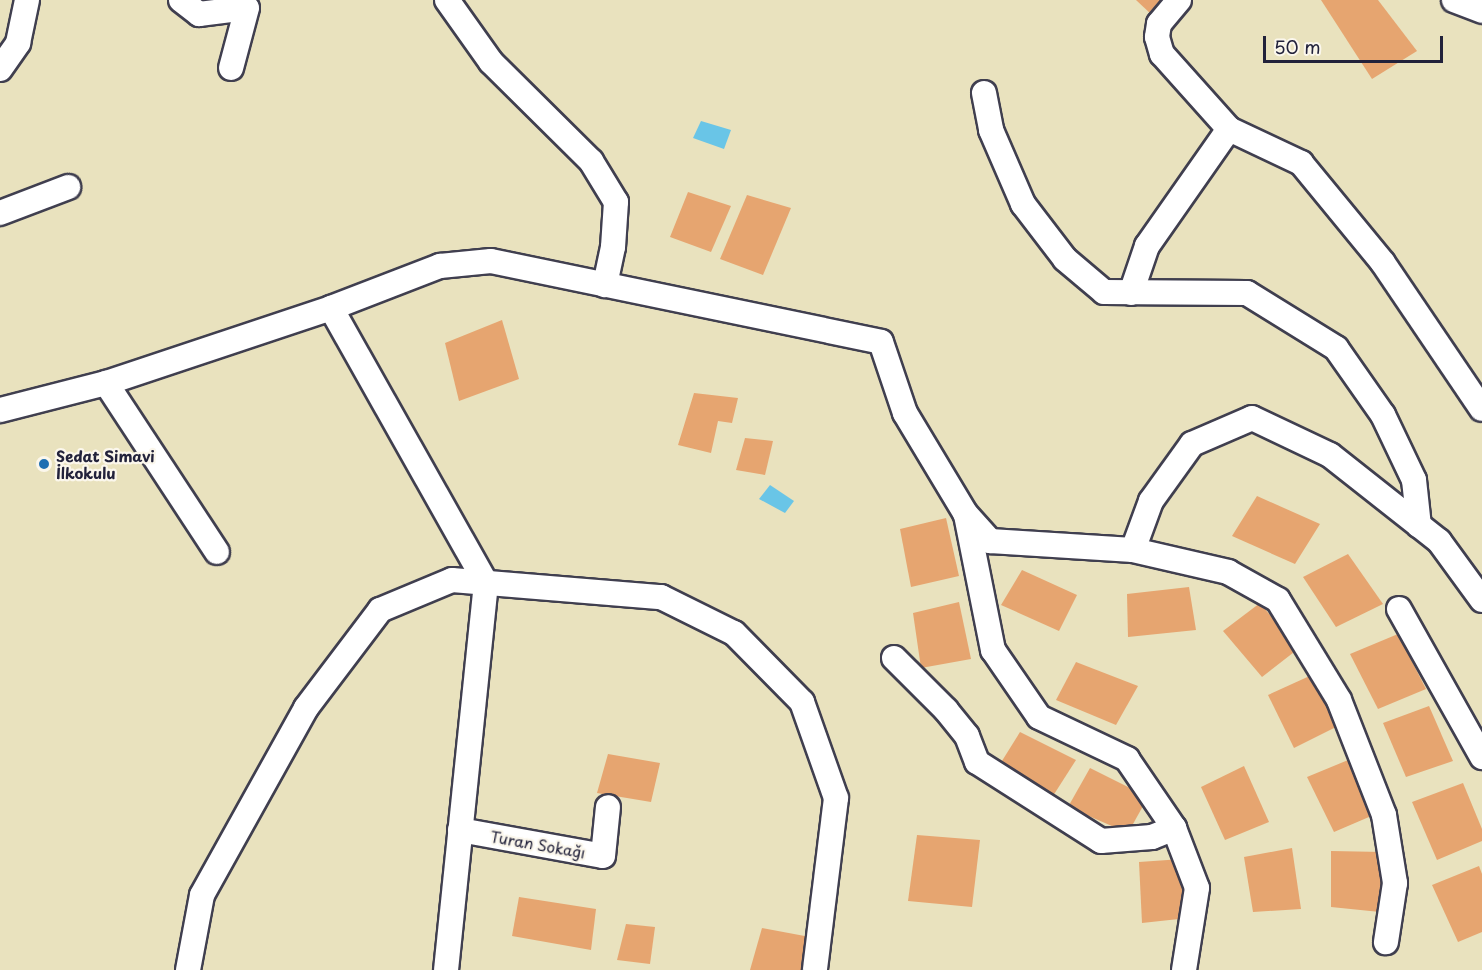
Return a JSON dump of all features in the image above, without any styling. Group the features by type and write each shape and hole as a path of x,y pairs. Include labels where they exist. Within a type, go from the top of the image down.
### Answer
{"street":[{"path":"0,69 18,43 27,0"},
{"path":"181,0 199,14 247,8 231,68"},
{"path":"447,0 491,62 591,160 616,202 613,247 605,285"},
{"path":"1179,0 1159,24 1157,37 1162,54 1229,129 1301,163 1383,263 1482,409"},
{"path":"1454,0 1482,11"},
{"path":"984,93 991,130 1023,204 1065,259 1104,292 1247,293 1336,348 1383,415 1414,480 1419,526"},
{"path":"1131,293 1147,246 1229,129"},
{"path":"0,213 68,187"},
{"path":"0,410 106,383 331,308 440,266 491,261 881,342 905,413 965,513 990,541 1133,550 1228,572 1278,600 1339,700 1384,815 1395,883 1386,942"},
{"path":"331,308 486,583 446,970"},
{"path":"106,383 217,552"},
{"path":"1133,550 1151,501 1192,444 1252,418 1330,455 1439,542 1482,600"},
{"path":"965,513 993,650 1039,717 1127,759 1174,828 1197,888 1184,970"},
{"path":"188,970 202,895 306,708 380,610 452,580 662,597 734,633 802,702 836,798 815,970"},
{"path":"1399,609 1482,757"},
{"path":"894,658 946,710 967,736 977,762 1101,841 1152,837 1174,828"},
{"name":"Turan Sokağı","path":"460,830 603,856 608,807"}],"water":[{"path":"701,121 731,130 724,149 693,138"},
{"path":"770,485 794,501 785,513 759,499"}],"building":[{"path":"1136,0 1165,0 1152,15"},
{"path":"1321,0 1378,0 1417,51 1372,79"},
{"path":"688,192 731,206 711,252 670,237"},
{"path":"747,195 791,208 763,275 720,259"},
{"path":"502,320 519,379 459,401 445,343"},
{"path":"694,393 738,398 732,423 718,421 711,453 678,445"},
{"path":"745,438 773,441 765,475 736,470"},
{"path":"1257,496 1320,524 1295,564 1232,536"},
{"path":"946,518 959,576 911,587 900,529"},
{"path":"1348,554 1383,604 1336,627 1303,577"},
{"path":"1022,570 1077,595 1059,631 1001,605"},
{"path":"1189,587 1196,630 1128,637 1127,594"},
{"path":"959,602 971,659 921,668 913,613"},
{"path":"1260,603 1298,649 1262,677 1223,631"},
{"path":"1398,634 1426,689 1378,709 1350,654"},
{"path":"1076,662 1138,686 1116,725 1056,700"},
{"path":"1314,674 1340,725 1294,748 1268,695"},
{"path":"1429,706 1453,761 1406,777 1383,723"},
{"path":"1020,732 1076,760 1051,799 997,769"},
{"path":"608,754 660,763 651,802 597,793"},
{"path":"1353,758 1376,814 1334,832 1307,777"},
{"path":"1244,766 1269,822 1225,840 1201,787"},
{"path":"1090,768 1148,797 1128,833 1068,807"},
{"path":"1463,783 1482,829 1482,841 1437,860 1412,802"},
{"path":"917,835 980,840 972,907 908,901"},
{"path":"1292,848 1301,909 1253,912 1244,857"},
{"path":"1331,851 1383,852 1380,912 1331,907"},
{"path":"1182,859 1188,918 1142,923 1139,862"},
{"path":"1479,866 1482,874 1482,932 1458,942 1432,885"},
{"path":"519,897 596,909 591,950 512,936"},
{"path":"626,924 655,927 650,964 617,960"},
{"path":"762,928 810,937 801,970 750,970"}],"place":[{"name":"Sedat Simavi İlkokulu","path":"44,464"}]}
